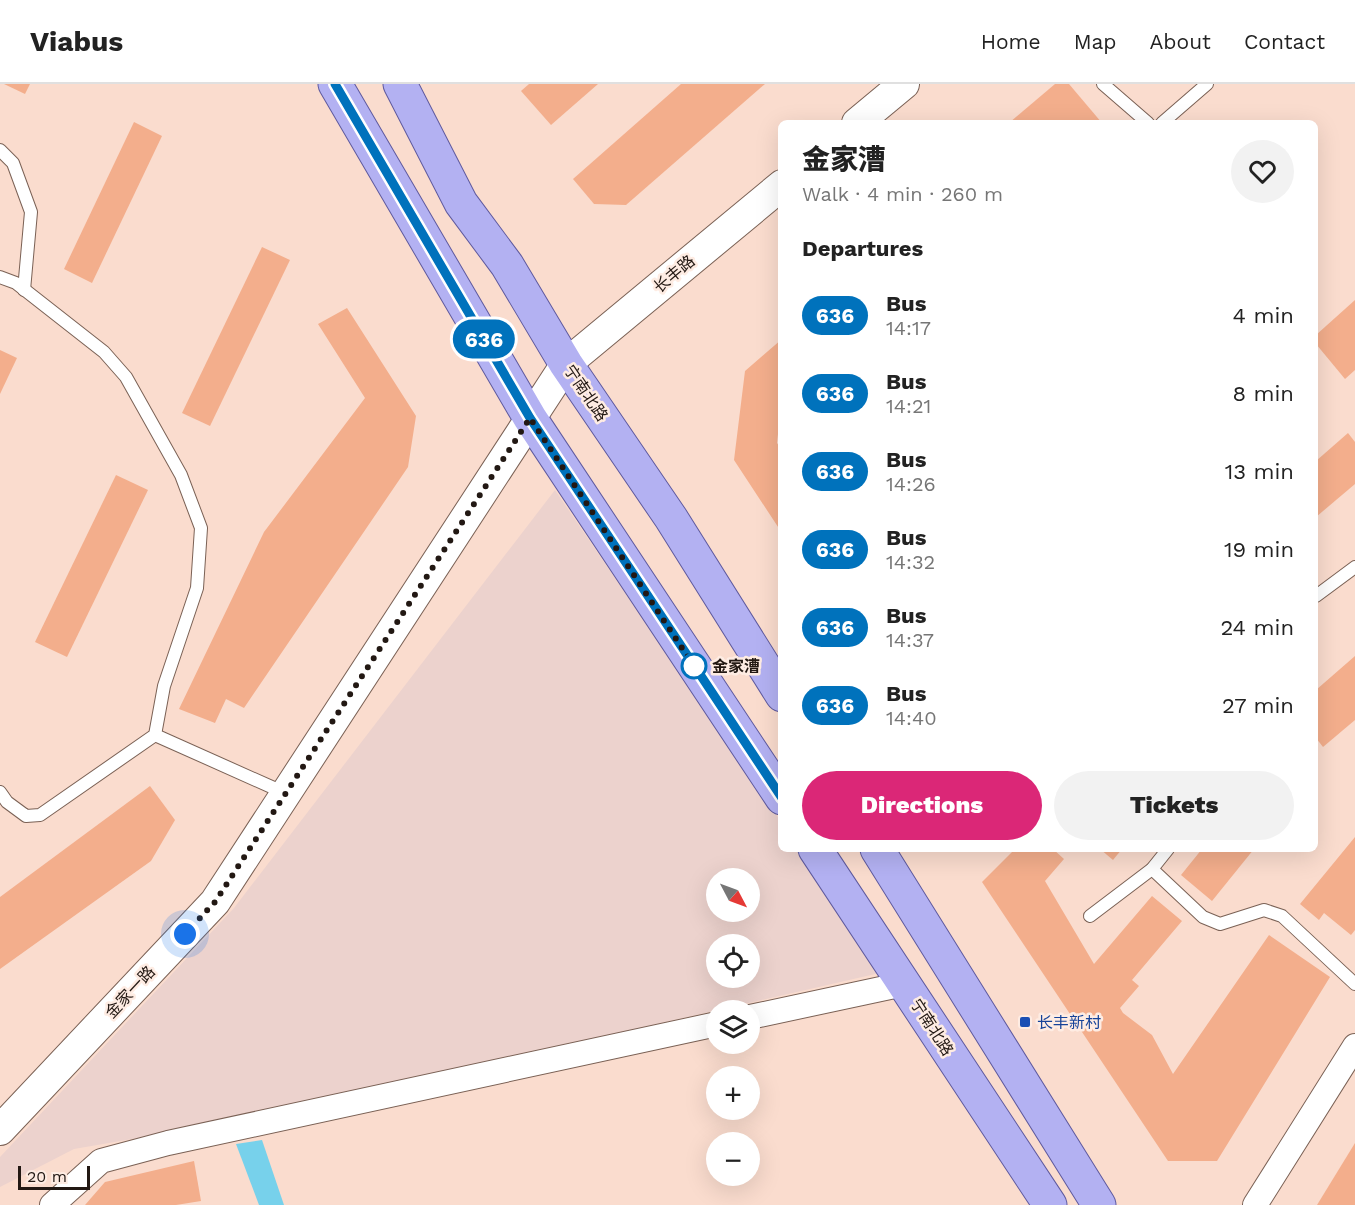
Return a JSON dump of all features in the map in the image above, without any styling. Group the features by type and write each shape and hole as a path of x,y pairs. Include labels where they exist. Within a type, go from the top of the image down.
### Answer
{"main road":[{"path":"335,84 530,418 778,792"},
{"name":"宁南北路","path":"400,84 461,203 507,265 566,364 671,518 778,689"},
{"name":"宁南北路","path":"817,852 1050,1205"},
{"path":"879,852 1099,1205"}],"street":[{"path":"861,120 904,84"},
{"name":"长丰路","path":"566,364 778,188"},
{"name":"金家一路","path":"0,1129 215,902 566,364"},
{"path":"760,1015 904,984"},
{"path":"52,1205 100,1161 168,1143 706,1026"},
{"path":"1255,1205 1355,1046"}],"lane":[{"path":"1103,84 1145,120"},
{"path":"1165,120 1207,84"},
{"path":"0,150 13,163 31,212 24,290"},
{"path":"0,277 16,283 104,352 126,377 181,475 201,528 197,588 164,686 155,735 40,815 26,816 7,802 0,792"},
{"path":"1318,595 1355,567"},
{"path":"155,735 286,794"},
{"path":"1090,916 1152,869 1166,852"},
{"path":"1152,869 1203,917 1220,924 1264,910 1282,916 1355,984"}],"shaded area":[{"path":"555,490 778,818 778,852 802,852 884,972 760,1000 706,1000 706,1013 225,1123 74,1149 0,1187 0,1157 234,908"}],"water":[{"path":"262,1140 284,1205 259,1205 236,1144"}],"building":[{"path":"4,84 30,84 25,94"},
{"path":"529,84 598,84 551,125 521,91"},
{"path":"681,84 765,84 626,205 594,204 573,179"},
{"path":"1055,84 1069,84 1099,120 1013,120"},
{"path":"134,122 162,136 92,283 64,269"},
{"path":"262,247 290,260 210,426 182,413"},
{"path":"1355,300 1355,370 1345,379 1318,346 1318,333"},
{"path":"347,308 416,416 408,467 244,708 226,699 215,723 179,709 264,532 365,398 318,324"},
{"path":"778,342 778,527 734,460 745,371"},
{"path":"0,350 17,358 0,394"},
{"path":"1348,433 1355,442 1355,484 1318,515 1318,459"},
{"path":"116,475 148,490 67,657 35,642"},
{"path":"1355,656 1355,720 1323,747 1318,741 1318,688"},
{"path":"150,786 175,820 151,861 0,969 0,897"},
{"path":"1355,837 1355,930 1351,935 1324,913 1319,920 1300,904"},
{"path":"1012,852 1056,852 1064,859 1045,881 1094,964 1152,896 1182,921 1132,980 1139,986 1120,1008 1123,1013 1152,1035 1173,1074 1269,935 1330,977 1217,1161 1168,1161 982,882"},
{"path":"1104,852 1120,852 1113,860"},
{"path":"1200,852 1252,852 1212,901 1181,875"},
{"path":"1355,1143 1355,1205 1317,1205"},
{"path":"194,1161 201,1201 176,1205 85,1205 105,1182"}],"bus line":[{"name":"636","path":"335,84 530,418 778,792"}],"place":[{"name":"金家漕","path":"694,666"},
{"name":"长丰新村","path":"1025,1022"}],"route":[{"path":"185,934 215,902 530,418 694,666"}]}
